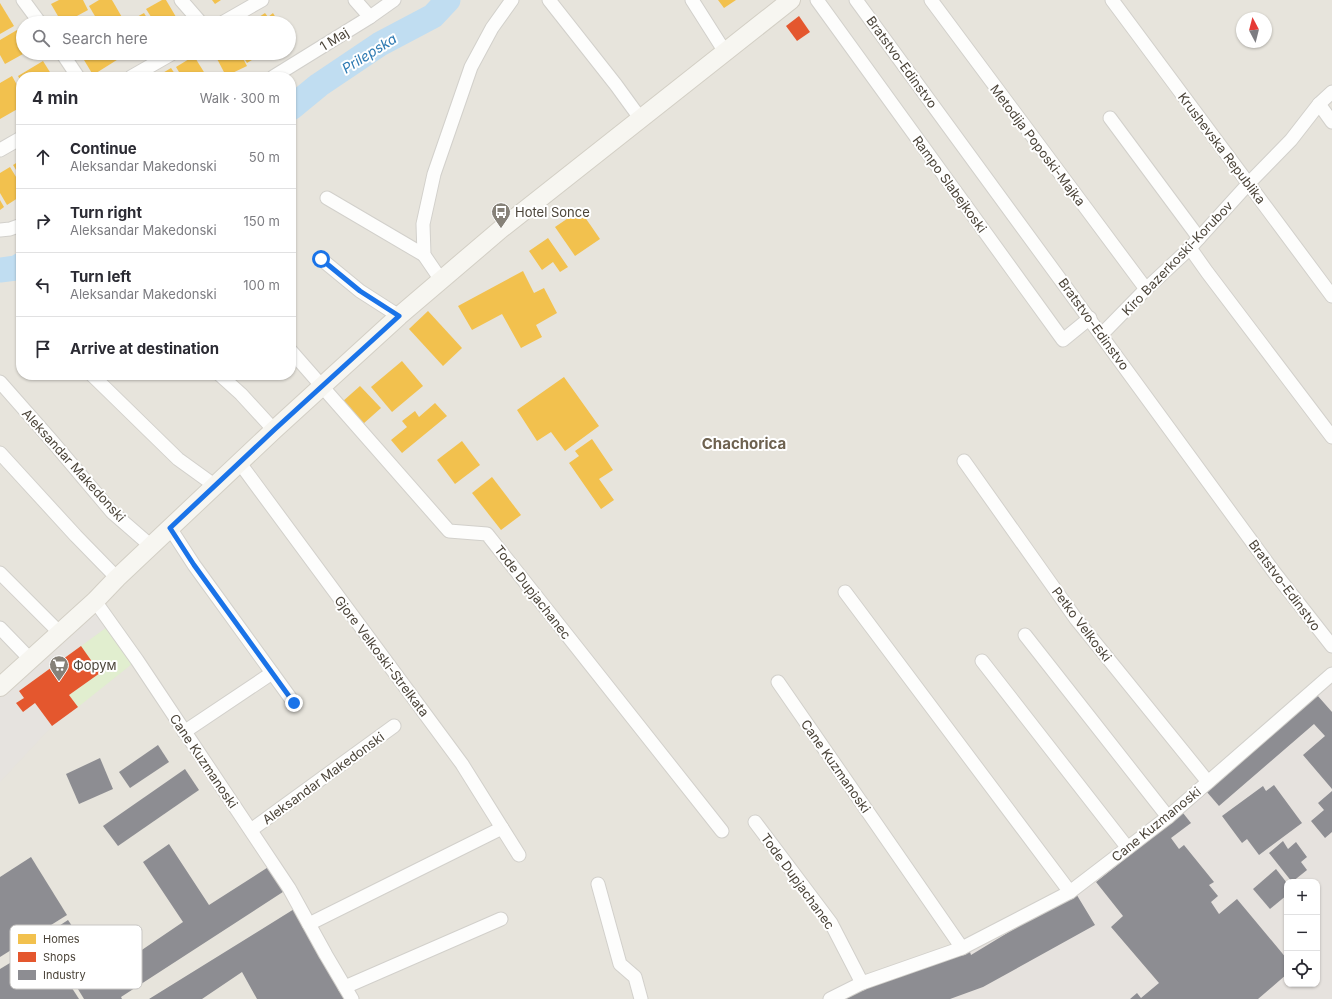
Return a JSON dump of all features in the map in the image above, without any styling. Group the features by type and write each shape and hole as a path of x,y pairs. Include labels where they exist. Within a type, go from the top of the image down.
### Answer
{"street":[{"path":"23,0 35,16"},
{"path":"181,0 195,16"},
{"path":"234,16 262,0"},
{"path":"355,0 370,17"},
{"name":"1 Maj","path":"281,72 370,17 394,0"},
{"path":"424,255 423,224 434,174 471,67 492,28 512,0"},
{"path":"548,0 616,85 640,118"},
{"path":"692,0 726,52"},
{"path":"0,687 95,601 214,485 399,316 501,228 791,0"},
{"name":"Rampo Slabejkoski","path":"817,0 1063,340 1090,318"},
{"name":"Bratstvo-Edinstvo","path":"856,0 1102,334 1274,572 1332,646"},
{"name":"Metodija Poposki-Majka","path":"931,0 1146,289"},
{"name":"Krushevska Republika","path":"1112,0 1332,296"},
{"path":"67,60 75,72"},
{"path":"141,72 161,60"},
{"name":"Kiro Bazerkoski-Korubov","path":"1102,334 1146,289 1190,248 1290,140 1319,104 1332,92"},
{"path":"1319,104 1332,122"},
{"path":"1110,118 1199,238"},
{"path":"0,150 16,141"},
{"path":"327,198 424,255 441,280"},
{"path":"0,230 10,229 16,226"},
{"path":"1190,248 1332,438"},
{"path":"321,259 360,291 399,316"},
{"path":"296,357 322,386"},
{"path":"97,380 178,460 214,485"},
{"path":"226,380 241,394 274,430"},
{"name":"Aleksandar Makedonski","path":"0,382 112,512 151,546"},
{"name":"Tode Dupjachanec","path":"322,386 449,532 487,534 722,831"},
{"path":"0,453 76,536 117,578"},
{"name":"Petko Velkoski","path":"964,461 1076,620 1208,782"},
{"name":"Gjore Velkoski-Strelkata","path":"239,462 462,764 519,855"},
{"path":"170,528 194,565 294,703"},
{"path":"0,573 60,633"},
{"path":"845,592 1070,892"},
{"name":"Cane Kuzmanoski","path":"95,601 289,888 352,999"},
{"path":"0,628 30,659"},
{"path":"1025,635 1168,817"},
{"path":"982,661 1127,847"},
{"path":"184,732 272,673"},
{"name":"Cane Kuzmanoski","path":"830,999 862,983 962,948 1070,892 1168,817 1332,674"},
{"name":"Cane Kuzmanoski","path":"778,682 962,948"},
{"name":"Aleksandar Makedonski","path":"251,830 394,726"},
{"name":"Tode Dupjachanec","path":"755,822 831,923 862,983"},
{"path":"309,924 502,828"},
{"path":"598,884 620,964 635,977 641,999"},
{"path":"345,987 501,919"}],"shaded area":[{"path":"0,0 1332,0 1332,999 0,999"},
{"path":"95,601 111,624 19,691 24,698 16,703 22,712 35,703 52,726 0,782 0,687"},
{"path":"1332,674 1332,999 830,999 962,948 1070,892"}],"green space":[{"path":"111,624 137,660 78,707 69,695 100,673 81,646"}],"building: Homes":[{"path":"59,0 83,0 88,10 77,16 58,16 51,4"},
{"path":"99,0 112,0 121,16 95,16 89,6"},
{"path":"162,0 166,0 175,16 150,16 146,9"},
{"path":"212,0 221,0 215,4"},
{"path":"718,0 736,0 724,8"},
{"path":"0,3 14,26 0,34"},
{"path":"144,13 146,16 139,16"},
{"path":"265,13 267,16 260,16"},
{"path":"16,31 16,58 5,64 0,55 0,40"},
{"path":"84,60 117,60 98,72 91,72"},
{"path":"187,60 196,60 204,72 179,72 176,67"},
{"path":"218,60 244,60 247,66 234,72 224,72"},
{"path":"43,61 50,72 25,72"},
{"path":"171,68 174,72 164,72"},
{"path":"12,76 16,83 16,110 0,119 0,83"},
{"path":"16,163 16,170 13,165"},
{"path":"10,167 16,177 16,199 7,205 0,193 0,173"},
{"path":"0,200 4,207 0,210"},
{"path":"580,210 600,239 575,256 555,227"},
{"path":"548,238 568,267 560,272 553,262 542,270 529,251"},
{"path":"523,271 534,293 544,288 557,313 536,325 542,337 521,348 502,314 472,330 458,306"},
{"path":"428,311 462,348 443,366 409,329"},
{"path":"402,361 423,386 392,412 371,387"},
{"path":"564,377 599,426 565,451 551,432 537,441 517,410"},
{"path":"360,386 381,408 363,424 342,402"},
{"path":"435,403 447,416 402,453 391,440 407,427 402,421 415,411 419,417"},
{"path":"592,439 613,470 599,479 614,500 601,509 569,463 579,456 575,451"},
{"path":"462,441 480,465 455,484 437,460"},
{"path":"492,477 521,515 501,530 472,493"}],"building: Shops":[{"path":"799,16 810,32 797,41 786,26"},
{"name":"Форум","path":"81,646 100,673 69,695 78,707 52,726 35,703 23,712 16,703 24,698 19,691"}],"building: Industry":[{"path":"1317,695 1332,712 1332,789 1303,755 1325,736 1314,724 1219,806 1206,791"},
{"path":"158,745 169,762 130,788 119,772"},
{"path":"100,758 113,789 79,804 66,774"},
{"path":"185,769 199,790 118,846 103,826"},
{"path":"1274,785 1302,823 1259,855 1247,839 1242,843 1222,816 1263,786 1266,791"},
{"path":"1332,791 1332,832 1325,838 1311,821 1324,810 1318,803"},
{"path":"1183,813 1191,823 1171,838 1179,849 1184,845 1214,882 1209,885 1218,896 1211,902 1219,914 1237,899 1284,955 1284,977 1258,999 1130,999 1137,993 1141,998 1159,983 1111,927 1123,916 1096,882"},
{"path":"1283,841 1288,849 1296,842 1307,857 1301,862 1307,870 1296,879 1290,879 1269,853"},
{"path":"169,844 209,905 273,864 289,888 142,983 142,950 183,922 143,862"},
{"path":"31,857 67,915 51,925 10,925 10,951 0,957 0,877"},
{"path":"1276,869 1284,879 1284,897 1270,909 1253,889"},
{"path":"1075,892 1095,925 983,987 950,999 832,999 969,949 971,955"},
{"path":"299,906 352,999 257,999 242,972 202,999 149,999"},
{"path":"68,920 71,925 60,925"},
{"path":"10,963 10,989 73,989 79,999 0,999 0,969"},
{"path":"78,989 133,989 121,997 122,999 84,999"}],"waterway":[{"name":"Prilepska","path":"296,104 319,85 380,44 433,16 448,0"},
{"name":"Prilepska","path":"0,270 16,268"}],"place":[{"name":"Hotel Sonce","path":"501,229"},
{"name":"Форум","path":"59,682"}],"district":[{"name":"Chachorica","path":"744,443"}],"route":[{"path":"294,703 194,565 170,528 214,485 399,316 360,291 321,259"}]}
